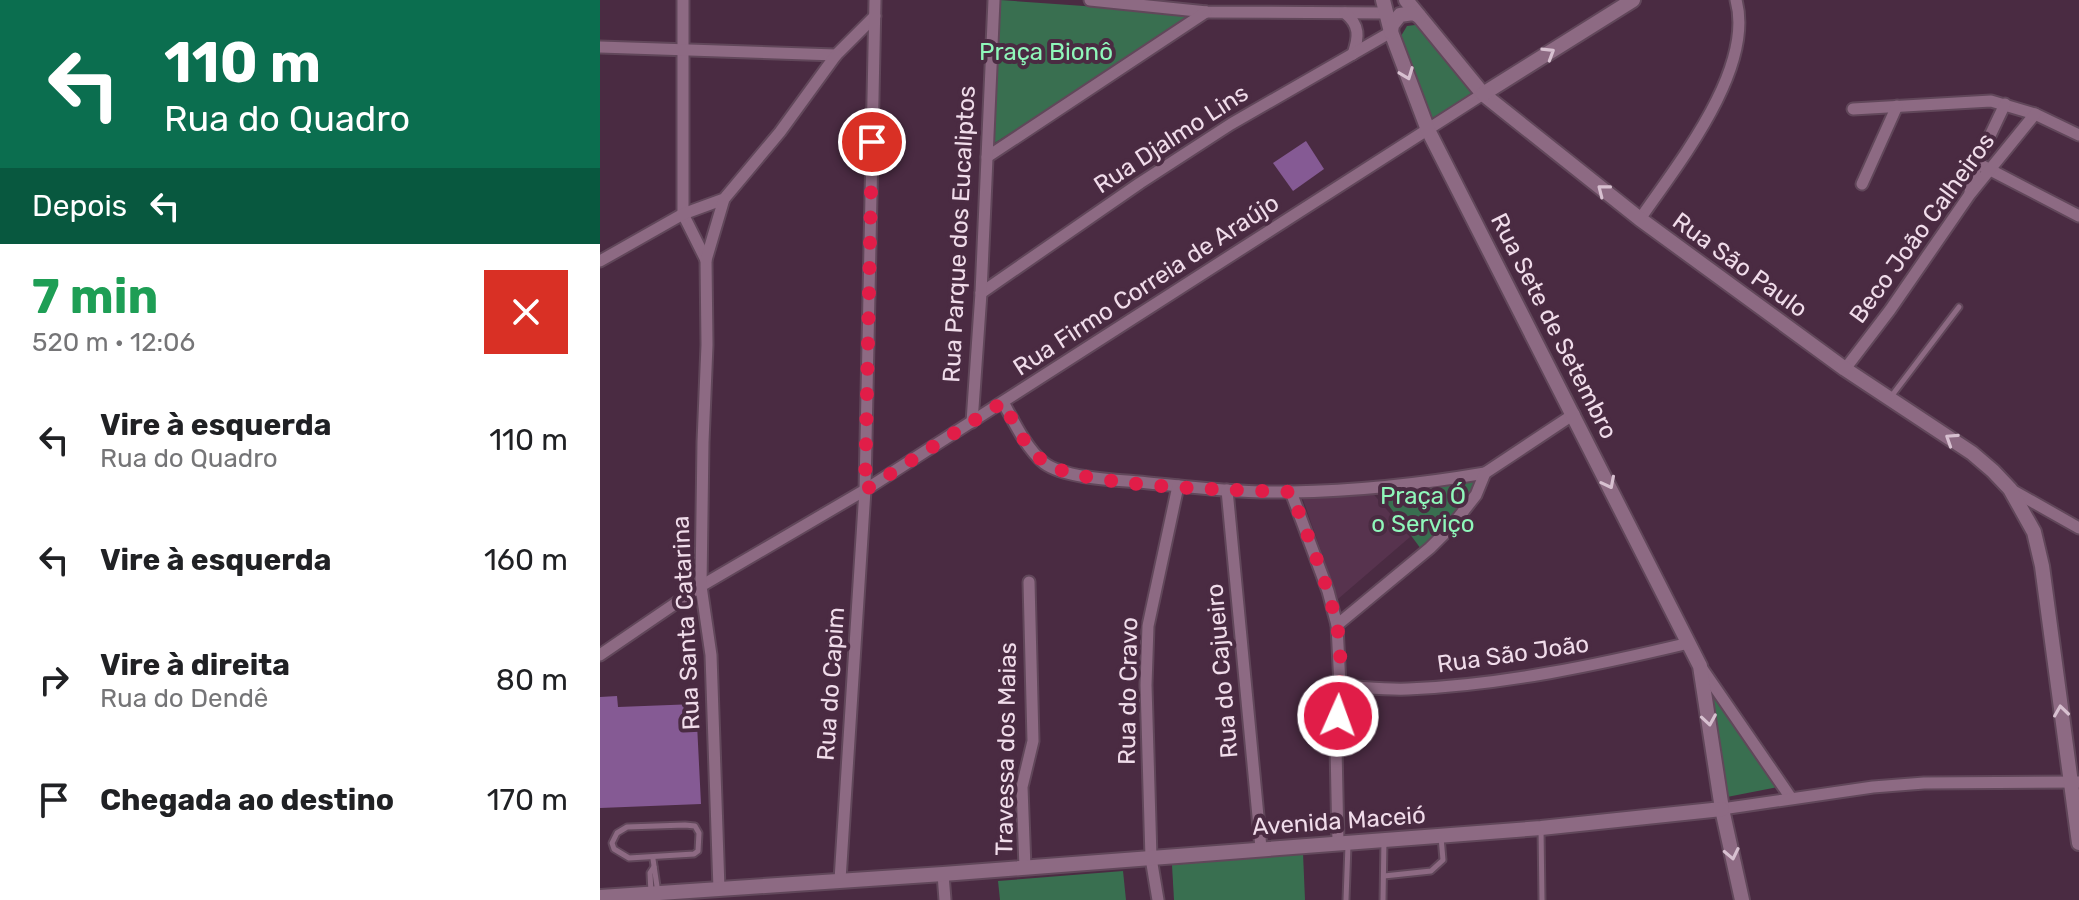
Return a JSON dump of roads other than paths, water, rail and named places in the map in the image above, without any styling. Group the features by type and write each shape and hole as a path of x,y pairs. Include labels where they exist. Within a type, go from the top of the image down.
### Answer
{"street":[{"name":"Rua Santa Catarina","path":"683,0 683,214 706,260"},
{"name":"Rua do Capim","path":"840,880 865,490 875,0"},
{"name":"Rua Parque dos Eucaliptos","path":"972,422 994,0"},
{"path":"1090,0 1207,12 1345,13 1384,7"},
{"name":"Rua São Paulo","path":"1406,0 1483,94 1640,219 1845,369 1972,453 2010,489 2079,528"},
{"name":"Rua Firmo Correia de Araújo","path":"600,655 701,586 865,490 1633,0"},
{"path":"1640,219 1689,148 1730,68 1738,39 1736,0"},
{"name":"Rua Sete de Setembro","path":"1384,7 1428,130 1700,666 1791,798"},
{"path":"987,157 1207,12"},
{"path":"1345,13 1356,26 1358,38 1353,54"},
{"path":"1391,32 1400,15 1413,13 1419,16"},
{"path":"600,261 683,214 724,199 780,132 836,55 875,16"},
{"name":"Rua Djalmo Lins","path":"981,293 1231,124 1391,32"},
{"path":"600,47 836,55"},
{"path":"1853,109 1991,101 2035,114 2079,135"},
{"path":"1970,194 1977,163 2005,104"},
{"path":"1862,184 1897,106"},
{"name":"Beco João Calheiros","path":"1845,369 1970,194 2035,114"},
{"path":"1977,163 2079,216"},
{"name":"Rua Santa Catarina","path":"719,889 711,655 701,586 706,260 724,199"},
{"path":"1003,402 1020,433 1044,463 1052,466 1104,479 1227,490 1291,492 1423,483 1485,473 1574,414"},
{"path":"1337,625 1451,527 1476,495 1485,473"},
{"name":"Rua do Cravo","path":"1158,900 1151,858 1146,685 1148,626 1178,486"},
{"path":"2010,489 2034,532 2042,566 2075,782 2079,843"},
{"name":"Rua do Cajueiro","path":"1227,490 1261,848"},
{"path":"1291,492 1328,591 1337,625 1340,686 1336,747 1343,842"},
{"name":"Travessa dos Maias","path":"1025,868 1022,787 1033,741 1029,582"},
{"name":"Rua São João","path":"1340,686 1406,689 1464,685 1589,667 1689,643"},
{"name":"Rua Sete de Setembro","path":"1700,666 1722,809 1742,900"},
{"name":"Avenida Maceió","path":"600,897 1541,828 1924,783 2075,782"},
{"path":"943,874 945,900"}],"lane":[{"path":"1889,399 1959,307"},
{"path":"695,826 700,842 694,854 653,859 629,858 620,854 612,843 617,833 627,827 695,826"},
{"path":"1541,828 1542,900"},
{"path":"1384,876 1431,871 1439,866 1443,860 1441,835"},
{"path":"1383,900 1384,839"},
{"path":"1343,842 1346,900"},
{"path":"653,859 654,867 650,873 654,893"}],"park label":[{"name":"Praça Bionô","path":"1046,52"},
{"name":"Praça Ó o Serviço","path":"1423,510"}]}
